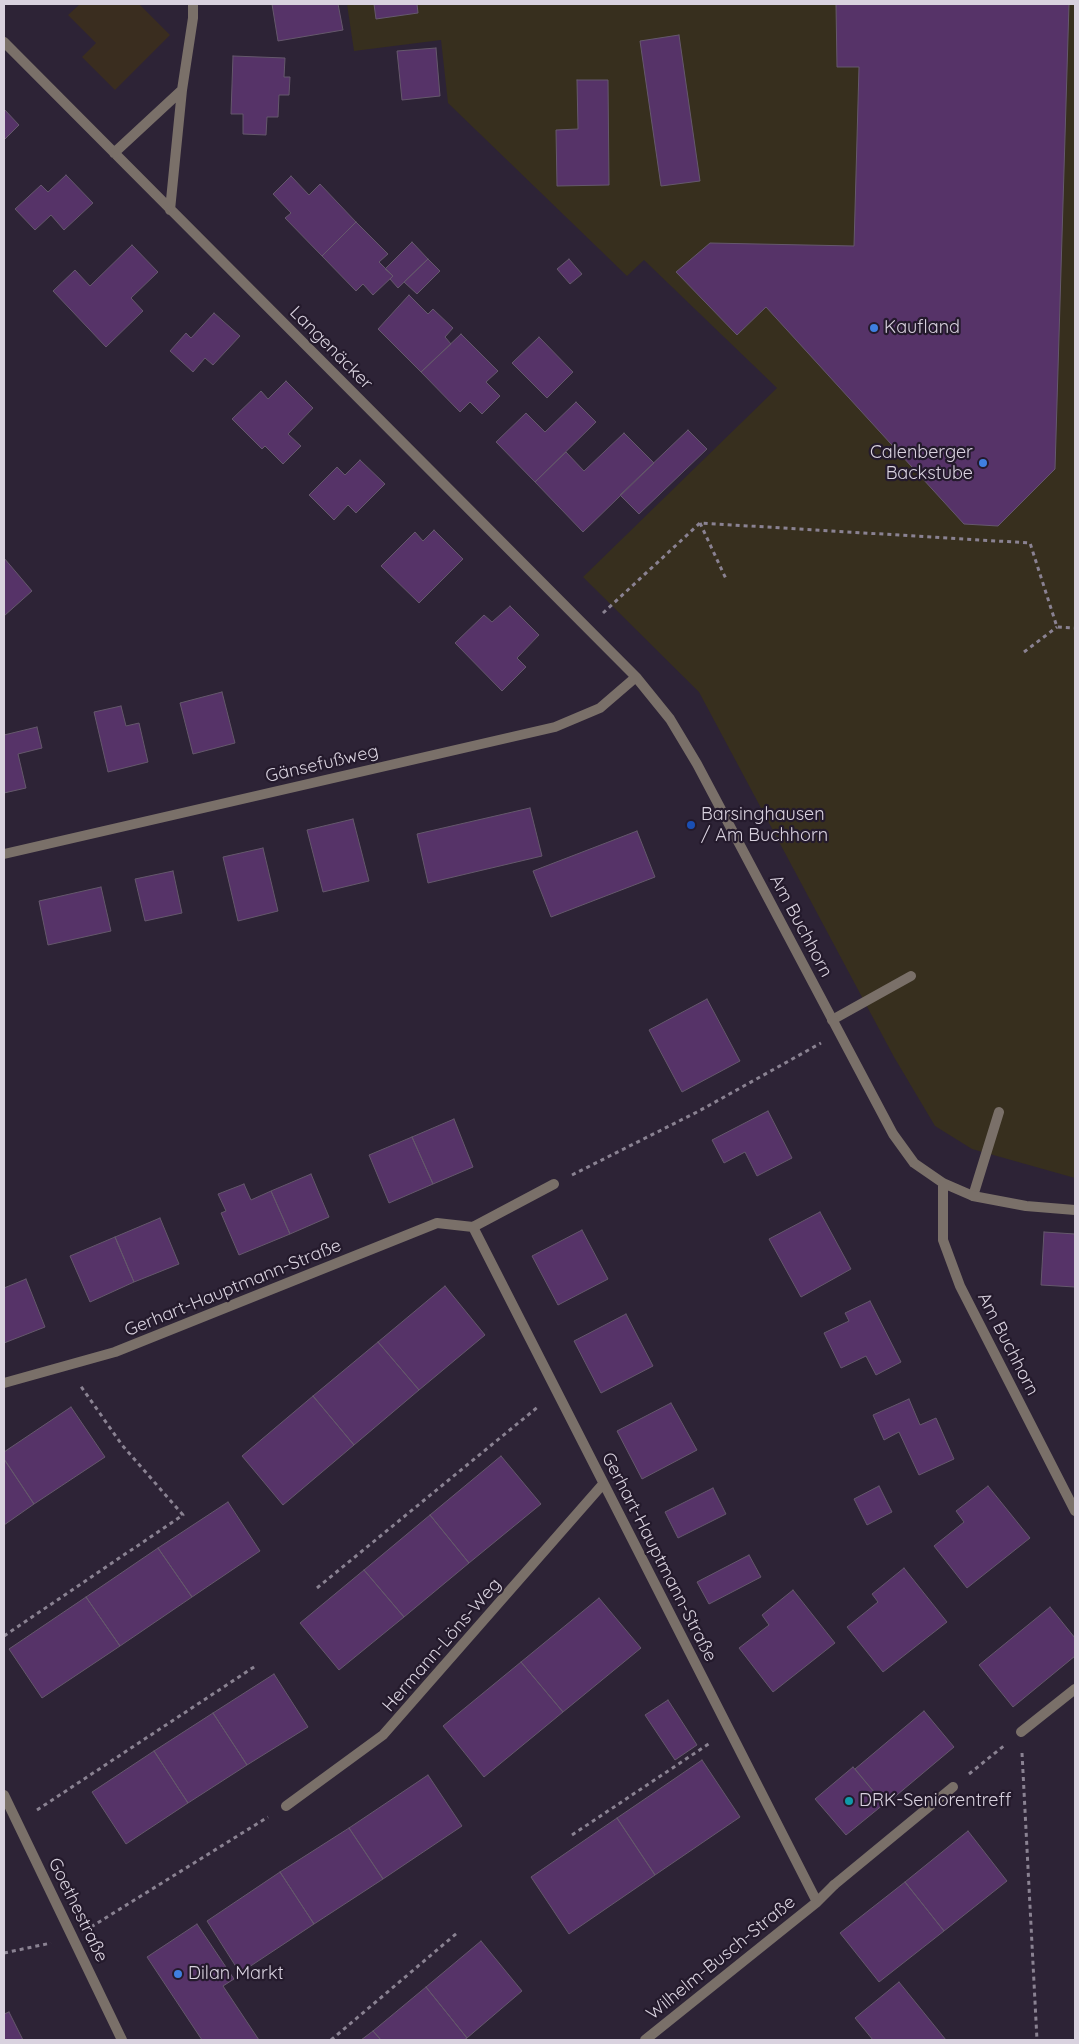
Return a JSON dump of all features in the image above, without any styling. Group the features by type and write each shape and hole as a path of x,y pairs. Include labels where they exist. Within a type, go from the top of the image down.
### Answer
{"street":[{"path":"170,210 182,90 193,18 193,4"},
{"name":"Langenäcker","path":"4,42 636,677"},
{"path":"114,153 182,90"},
{"name":"Gänsefußweg","path":"4,854 555,727 600,708 636,677"},
{"name":"Am Buchhorn","path":"636,677 670,719 697,764 839,1033 894,1134 914,1163 943,1183 974,1196 1026,1206 1075,1210"},
{"path":"832,1020 911,976"},
{"path":"974,1196 999,1112"},
{"name":"Am Buchhorn","path":"943,1183 943,1240 960,1286 1075,1511"},
{"path":"473,1227 554,1184"},
{"name":"Gerhart-Hauptmann-Straße","path":"4,1383 115,1352 437,1223 473,1227 817,1902"},
{"name":"Hermann-Löns-Weg","path":"286,1806 383,1736 603,1484"},
{"path":"1021,1732 1075,1689"},
{"path":"817,1902 834,1885 953,1787"},
{"name":"Goethestraße","path":"4,1794 122,2040"},
{"name":"Wilhelm-Busch-Straße","path":"645,2040 817,1902"}],"path":[{"path":"700,523 728,580"},
{"path":"586,628 700,523 1030,543 1058,627"},
{"path":"1024,652 1058,627 1075,628"},
{"path":"554,1184 699,1111 839,1033"},
{"path":"4,1636 182,1515 122,1445 66,1366"},
{"path":"317,1588 556,1392"},
{"path":"18,1823 257,1665"},
{"path":"572,1835 729,1730"},
{"path":"953,1787 1021,1732"},
{"path":"1021,1732 1037,2040"},
{"path":"4,1953 74,1938 286,1806"},
{"path":"331,2040 457,1933"}],"shaded area":[{"path":"80,4 139,4 170,35 115,90 82,57 96,43 68,15"},
{"path":"347,4 1075,4 1075,1178 972,1149 935,1126 894,1057 699,692 583,577 777,388 644,260 627,276 448,103 441,40 354,51"}],"building":[{"path":"272,4 338,4 343,30 278,41"},
{"path":"374,4 417,4 418,13 376,19"},
{"path":"836,4 1069,4 1055,469 998,526 964,524 766,307 737,335 676,272 710,243 854,246 859,67 837,67"},
{"path":"679,35 700,181 661,186 640,41"},
{"path":"436,48 440,96 402,100 397,51"},
{"path":"233,56 285,58 284,77 290,77 289,95 279,95 278,117 267,117 266,135 243,134 243,114 231,114"},
{"path":"577,80 608,80 609,185 557,186 556,130 578,129"},
{"path":"4,109 19,125 4,140"},
{"path":"66,175 93,203 64,230 51,215 35,230 15,209 41,185 48,192"},
{"path":"291,176 309,195 320,184 356,222 322,256 285,218 291,213 273,194"},
{"path":"356,222 388,254 379,262 393,276 373,295 363,284 356,291 322,256"},
{"path":"412,242 428,259 398,288 390,279 393,276 385,269"},
{"path":"132,245 158,272 131,298 143,311 106,347 53,291 75,270 90,286"},
{"path":"428,259 440,271 417,294 404,282"},
{"path":"569,259 582,274 570,284 557,269"},
{"path":"409,295 428,314 433,309 453,328 445,337 451,344 421,372 378,329"},
{"path":"214,313 240,336 213,365 205,358 193,372 170,351 186,333 191,338"},
{"path":"461,334 498,371 486,382 500,396 482,414 470,402 460,412 421,372"},
{"path":"539,337 573,372 547,398 512,363"},
{"path":"286,381 313,408 288,434 301,446 283,464 265,446 262,449 232,419 261,391 268,399"},
{"path":"576,402 596,422 535,482 496,442 526,413 545,432"},
{"path":"688,430 707,449 639,514 620,495"},
{"path":"624,433 654,463 583,532 535,482 566,452 584,471"},
{"path":"360,460 385,484 356,513 348,505 334,520 309,495 337,467 345,475"},
{"path":"434,530 463,559 419,603 381,566 415,532 423,541"},
{"path":"4,558 32,591 4,616"},
{"path":"510,606 539,635 517,658 526,667 502,691 455,643 484,615 492,622"},
{"path":"222,692 235,743 193,754 180,703"},
{"path":"121,706 126,726 139,723 148,762 108,772 94,712"},
{"path":"37,727 42,748 18,754 26,788 4,793 4,735"},
{"path":"530,808 542,856 428,883 417,834"},
{"path":"353,819 369,881 323,892 307,830"},
{"path":"637,831 655,877 551,917 533,871"},
{"path":"263,848 278,911 238,921 223,857"},
{"path":"173,871 182,913 145,921 135,879"},
{"path":"101,887 111,931 48,945 39,901"},
{"path":"707,999 740,1061 682,1092 649,1030"},
{"path":"768,1111 792,1158 757,1176 745,1152 724,1163 712,1140"},
{"path":"454,1119 473,1167 433,1184 412,1137"},
{"path":"412,1137 433,1184 389,1203 369,1155"},
{"path":"311,1174 329,1217 290,1234 271,1191"},
{"path":"244,1184 251,1200 271,1191 290,1234 239,1255 221,1213 226,1211 218,1194"},
{"path":"820,1212 851,1269 801,1297 769,1239"},
{"path":"160,1218 179,1264 134,1282 115,1237"},
{"path":"582,1230 608,1279 558,1305 532,1256"},
{"path":"1044,1232 1075,1234 1075,1287 1041,1285"},
{"path":"115,1237 134,1282 90,1302 70,1256"},
{"path":"26,1279 45,1327 4,1343 4,1288"},
{"path":"445,1286 485,1335 419,1390 378,1342"},
{"path":"870,1301 901,1362 876,1375 866,1356 841,1368 824,1333 849,1321 845,1313"},
{"path":"626,1314 653,1366 601,1393 574,1341"},
{"path":"378,1342 419,1390 354,1445 313,1396"},
{"path":"313,1396 354,1445 283,1505 242,1456"},
{"path":"909,1399 920,1425 936,1418 954,1459 919,1475 899,1432 884,1440 873,1415"},
{"path":"671,1403 697,1450 642,1479 617,1431"},
{"path":"71,1407 105,1457 34,1504 4,1459 4,1452"},
{"path":"501,1456 541,1504 469,1563 430,1515"},
{"path":"4,1459 34,1504 4,1525"},
{"path":"879,1486 892,1512 867,1525 854,1499"},
{"path":"988,1486 1030,1538 967,1588 934,1546 964,1522 956,1511"},
{"path":"713,1488 726,1514 678,1538 665,1512"},
{"path":"228,1502 260,1551 192,1597 158,1548"},
{"path":"430,1515 469,1563 404,1617 364,1570"},
{"path":"158,1548 192,1597 120,1646 86,1597"},
{"path":"749,1555 761,1577 709,1604 697,1582"},
{"path":"904,1568 947,1622 883,1672 847,1627 878,1602 872,1594"},
{"path":"364,1570 404,1617 339,1670 300,1623"},
{"path":"793,1590 835,1643 773,1692 739,1648 769,1625 762,1615"},
{"path":"86,1597 120,1646 42,1698 9,1649"},
{"path":"599,1598 641,1648 563,1712 521,1662"},
{"path":"1050,1607 1075,1638 1075,1656 1013,1707 979,1665"},
{"path":"521,1662 563,1712 484,1777 443,1726"},
{"path":"274,1674 308,1727 247,1765 213,1713"},
{"path":"668,1700 697,1745 675,1760 645,1715"},
{"path":"924,1711 954,1747 885,1805 855,1769"},
{"path":"213,1713 247,1765 188,1803 154,1751"},
{"path":"154,1751 188,1803 126,1844 92,1792"},
{"path":"702,1760 740,1817 655,1875 617,1818"},
{"name":"DRK-Seniorentreff","path":"853,1767 884,1804 846,1835 815,1799"},
{"path":"428,1775 462,1826 383,1879 349,1828"},
{"path":"617,1818 655,1875 569,1934 531,1877"},
{"path":"349,1828 383,1879 314,1924 280,1872"},
{"path":"968,1831 1007,1881 944,1931 905,1882"},
{"path":"280,1872 314,1924 240,1973 207,1921"},
{"path":"905,1882 944,1931 879,1982 840,1933"},
{"path":"197,1924 234,1979 223,1986 259,2040 202,2040 147,1957"},
{"path":"481,1941 522,1991 467,2038 426,1987"},
{"path":"899,1982 946,2040 873,2040 855,2018"},
{"path":"426,1987 467,2038 464,2040 381,2040 373,2031"},
{"path":"9,2012 23,2040 4,2040 4,2014"},
{"path":"373,2031 381,2040 361,2040"}],"place":[{"name":"Kaufland","path":"874,328"},
{"name":"Calenberger Backstube","path":"983,463"},
{"name":"Barsinghausen / Am Buchhorn","path":"691,825"},
{"name":"DRK-Seniorentreff","path":"849,1801"},
{"name":"Dilan Markt","path":"178,1974"}]}
